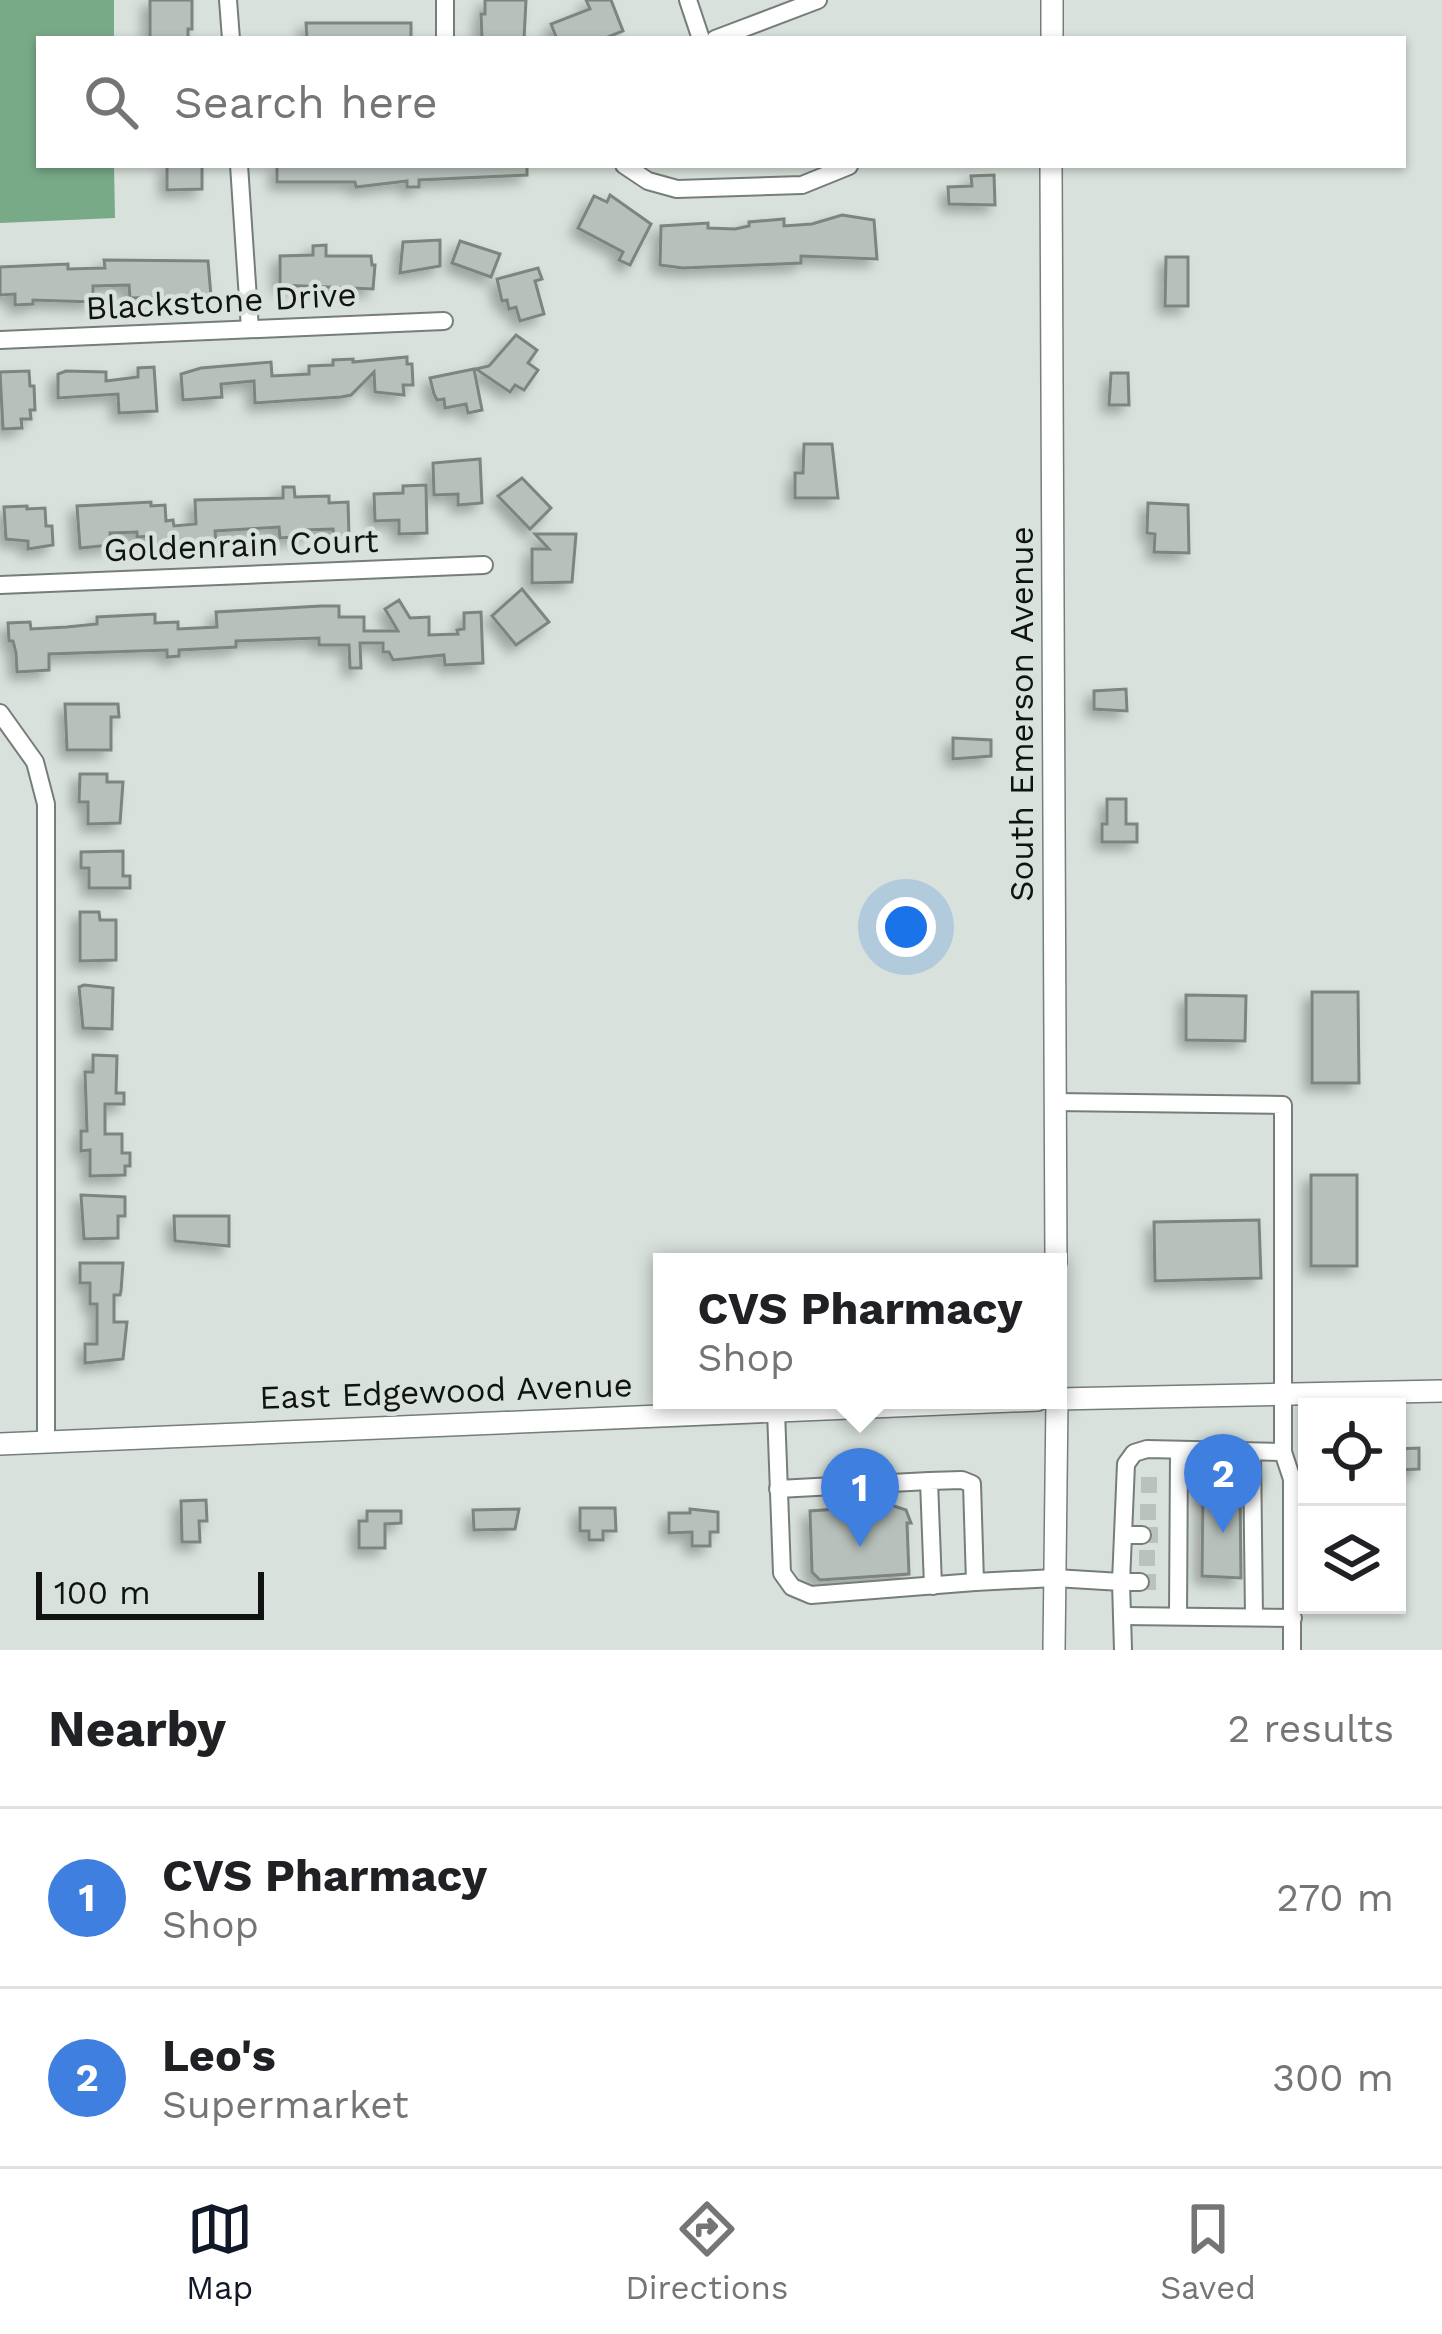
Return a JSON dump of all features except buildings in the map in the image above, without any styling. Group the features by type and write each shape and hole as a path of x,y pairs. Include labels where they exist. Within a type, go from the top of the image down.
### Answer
{"main road":[{"path":"1052,0 1052,36"},
{"name":"South Emerson Avenue","path":"1051,168 1056,1253"},
{"path":"1067,1400 1442,1391"},
{"name":"East Edgewood Avenue","path":"0,1444 824,1409"},
{"path":"1054,1650 1058,1409"}],"street":[{"path":"228,0 231,36"},
{"path":"445,0 446,36"},
{"path":"688,0 700,36"},
{"path":"723,36 818,0"},
{"path":"239,168 250,329"},
{"path":"628,168 648,181 677,189 802,185 844,168"},
{"name":"Blackstone Drive","path":"0,340 444,321"},
{"name":"Goldenrain Court","path":"0,585 484,565"},
{"path":"0,713 35,762 46,811 46,1442"},
{"path":"1055,1102 1283,1105 1282,1452 1292,1479 1292,1650"},
{"path":"776,1411 782,1573 792,1587 811,1595 1055,1578 1150,1582"},
{"path":"1123,1650 1122,1616 1170,1558 1132,1512 1180,1451"},
{"path":"1252,1452 1254,1617"},
{"path":"1178,1616 1131,1558 1170,1512 1151,1485 1126,1464 1134,1453 1282,1452"},
{"path":"778,1490 929,1481 972,1484 975,1582"},
{"path":"929,1481 933,1586"},
{"path":"1122,1616 1293,1618"}],"green space":[{"path":"0,0 114,0 114,36 36,36 36,168 114,168 115,218 0,223"}],"tunnel":[{"path":"1141,1485 1160,1485"},
{"path":"1140,1512 1161,1512"},
{"path":"1142,1535 1160,1535"},
{"path":"1139,1558 1161,1558"},
{"path":"1140,1582 1159,1582"}],"place":[{"name":"Leo's","path":"1223,1533"},
{"name":"CVS Pharmacy","path":"860,1547"}]}
